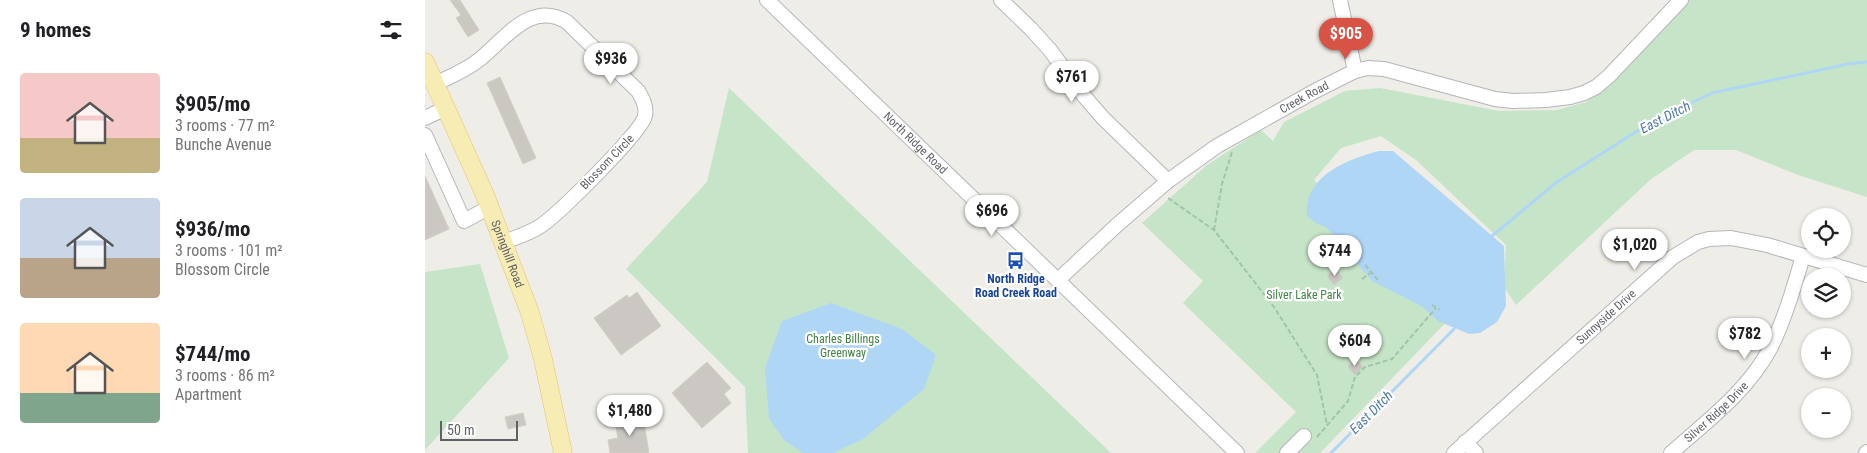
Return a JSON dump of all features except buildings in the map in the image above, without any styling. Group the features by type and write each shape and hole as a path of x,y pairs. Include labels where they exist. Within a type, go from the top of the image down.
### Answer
{"main road":[{"name":"Springhill Road","path":"425,62 490,207 536,331 553,400 563,453"}],"street":[{"name":"North Ridge Road","path":"767,0 1237,453"},
{"path":"1001,0 1044,43 1103,118 1168,181"},
{"path":"1340,0 1355,71"},
{"name":"Creek Road","path":"1058,280 1168,181 1217,146 1315,90 1355,71 1368,68 1384,69 1495,99 1547,100 1570,97 1596,87 1609,76 1681,0"},
{"name":"Blossom Circle","path":"435,84 479,60 525,18 538,13 550,13 559,16 567,22 643,99 645,116 641,126 630,139 543,225 504,242"},
{"path":"425,118 446,108"},
{"path":"425,135 463,220 490,207"},
{"name":"Sunnyside Drive","path":"1454,453 1683,249 1709,239 1731,238 1767,245 1801,255"},
{"name":"Silver Ridge Drive","path":"1671,453 1735,396 1753,374 1770,348 1783,319 1802,258"},
{"name":"Sunnyside Drive","path":"1810,258 1867,275"},
{"path":"1287,453 1309,438"},
{"path":"1465,442 1476,453"}],"path":[{"path":"1214,230 1223,184 1238,133"},
{"path":"1169,199 1214,230 1274,307 1317,375 1327,425"},
{"path":"1365,265 1378,280"},
{"path":"1362,280 1371,272"},
{"path":"1432,305 1440,310"},
{"path":"1309,438 1327,425 1348,401 1355,377 1365,368 1392,359 1436,308"}],"green space":[{"name":"Silver Lake Park","path":"1689,0 1867,0 1867,197 1798,175 1736,150 1694,150 1650,180 1516,305 1504,287 1506,245 1416,160 1381,136 1341,148 1314,180 1454,314 1320,453 1255,453 1296,412 1183,303 1203,281 1142,223 1207,165 1261,130 1273,141 1284,122 1345,91 1380,88 1499,111 1557,110 1586,102 1614,80"},
{"name":"Charles Billings Greenway","path":"729,88 1111,453 748,453 745,387 626,269 707,182"},
{"path":"480,264 509,358 425,450 425,272"}],"water":[{"path":"1379,151 1393,151 1504,246 1506,306 1497,322 1480,333 1469,334 1438,321 1423,307 1372,281 1326,227 1317,224 1307,216 1308,202 1312,190 1320,180 1330,172 1354,159"},
{"path":"831,303 902,329 936,355 924,389 863,439 833,453 803,453 784,440 769,419 765,368 782,321"}],"waterway":[{"name":"East Ditch","path":"1492,236 1557,182 1653,121 1712,93 1848,64 1867,62"},
{"name":"East Ditch","path":"1331,453 1454,329"}],"place":[{"name":"North Ridge Road Creek Road","path":"1016,260"}]}
